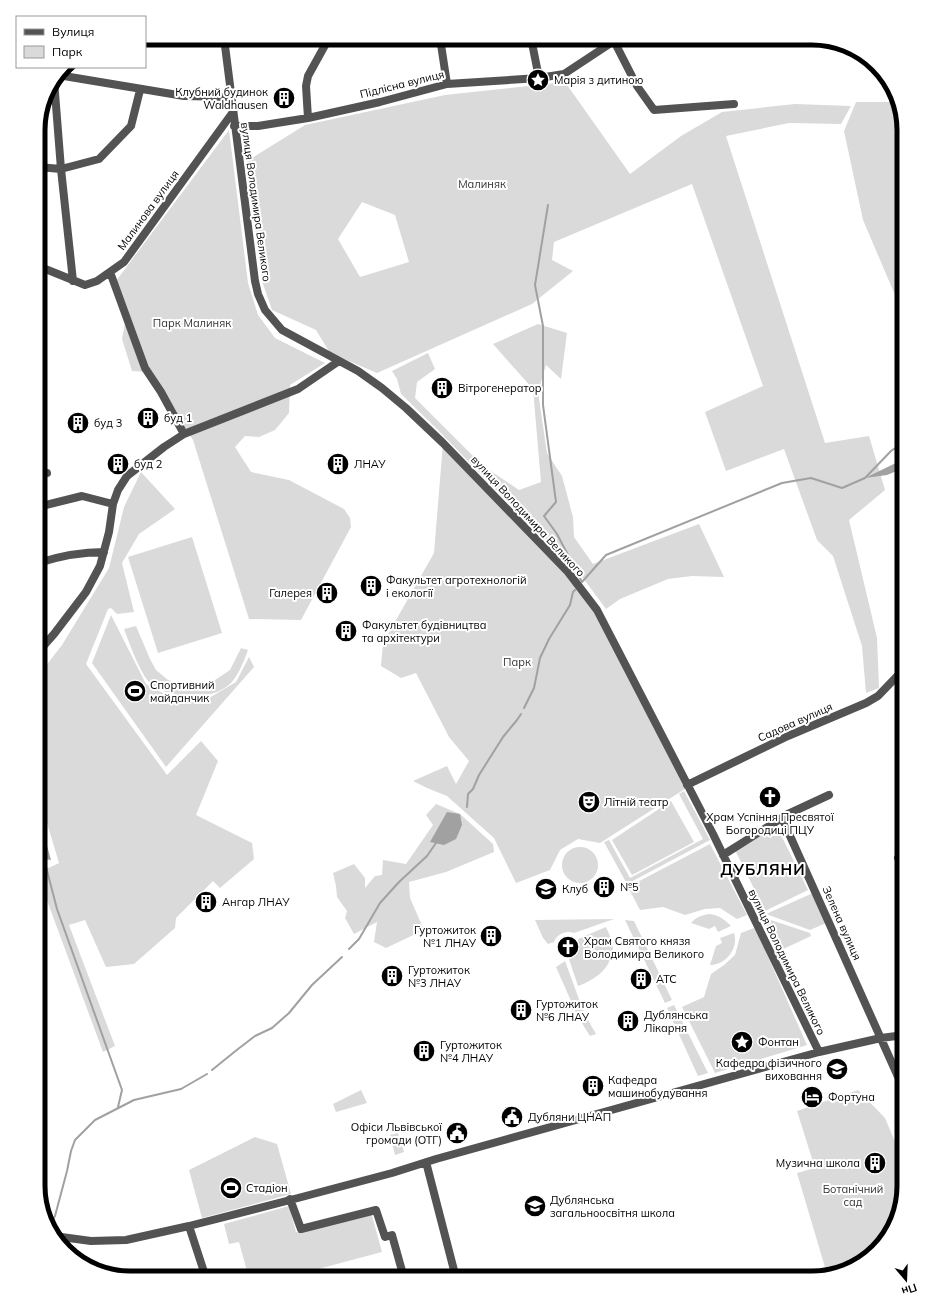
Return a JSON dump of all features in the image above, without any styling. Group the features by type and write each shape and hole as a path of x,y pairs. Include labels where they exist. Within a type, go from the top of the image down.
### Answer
{"street":[{"name":"вулиця Володимира Великого","path":"225,45 255,281 258,294 263,305 282,330 358,371 382,388 443,442 568,572 597,610 723,855 819,1052"},
{"path":"308,118 306,86 308,76 325,45"},
{"path":"441,45 448,84"},
{"path":"532,45 539,78"},
{"name":"Підлісна вулиця","path":"234,126 258,126 308,118 380,102 448,84 539,78 564,74 605,45"},
{"path":"617,45 638,86 654,110 734,104"},
{"path":"64,76 140,90 184,96 231,97"},
{"path":"45,168 61,169 99,159 131,126 140,90"},
{"path":"55,91 72,280"},
{"name":"Малинова вулиця","path":"45,269 85,286 97,281 124,262 233,112"},
{"path":"110,272 145,368 161,392 184,434"},
{"path":"45,644 86,592 100,566 109,532 113,504 118,490 127,476 164,447 184,434 298,390 338,361"},
{"path":"45,505 82,496 113,504"},
{"path":"45,560 85,552 104,552"},
{"name":"Садова вулиця","path":"687,785 788,736 866,703 878,696 897,676"},
{"path":"723,855 782,818 829,795"},
{"name":"Зелена вулиця","path":"782,818 897,1074"},
{"path":"62,1237 91,1241 126,1240 190,1226 381,1176 426,1162 819,1052 897,1036"},
{"path":"426,1162 454,1271"},
{"path":"290,1199 301,1229 376,1210 385,1237 392,1235 402,1271"},
{"path":"190,1226 204,1271"}],"green space":[{"name":"Малиняк","path":"565,82 630,174 681,136 722,112 795,104 851,106 841,124 789,123 726,136 825,443 869,436 885,490 849,520 877,638 879,688 866,693 862,646 833,556 817,540 784,449 726,471 705,412 763,386 692,184 554,242 552,260 573,271 532,304 377,373 330,353 316,330 272,310 262,281 247,161 305,125 445,95","holes":["362,202 395,215 409,262 360,277 338,239"]},
{"path":"856,102 892,102 897,130 897,300 863,220 844,131"},
{"name":"Парк Малиняк","path":"229,130 248,283 258,315 275,338 325,363 290,385 289,413 275,430 259,437 245,436 235,447 251,472 289,480 344,509 350,518 351,527 301,620 249,619 193,440 148,372 132,371 122,339 126,318 113,285"},
{"path":"538,324 567,333 561,379 546,365 538,392 547,453 562,476 573,517 574,537 593,564 699,524 724,577 692,576 668,579 620,599 606,609 580,574 401,394 397,379 392,371 428,353 435,369 417,382 415,398 482,465 519,490 541,482 533,389 493,344"},
{"name":"Парк","path":"443,443 568,572 597,610 688,787 600,843 578,839 560,850 550,870 516,883 494,838 447,796 413,781 447,766 456,784 469,761 449,737 416,673 401,678 381,666 383,643 434,553"},
{"path":"141,472 175,509 139,534 122,563 134,612 117,614 111,608 108,609 86,664 167,775 201,741 218,761 196,815 252,843 254,859 220,888 213,881 176,918 175,928 134,964 106,967 85,920 69,925 115,1046 103,1052 45,895 45,870 59,863 45,816 45,667 62,645 109,568 124,507"},
{"path":"192,537 222,633 158,653 128,557"},
{"name":"Спортивний майданчик","path":"111,615 146,684 172,698 194,701 209,698 236,682 249,657 254,667 166,767 92,663"},
{"path":"136,626 156,670 168,680 191,687 206,686 230,670 241,648 248,650 236,676 231,683 223,689 203,696 181,696 160,689 151,684 143,674 124,629"},
{"path":"684,791 710,840 627,884 604,842 609,840 630,878 703,839 679,794"},
{"path":"671,801 694,842 632,875 612,840"},
{"path":"436,804 460,814 493,844 494,852 446,872 409,882 410,898 424,930 386,948 374,942 377,922 354,934 345,918 347,911 337,897 333,873 354,864 365,878 365,888 375,876 382,875 383,860 406,864 433,825 426,815"},
{"path":"769,828 773,836 780,833 808,890 765,911 735,850"},
{"path":"710,844 747,915 737,919 720,908 705,909 685,915 663,907 640,910 628,887"},
{"path":"584,847 593,852 597,858 597,872 593,878 584,883 576,883 567,878 563,872 562,861 567,852 573,848"},
{"path":"813,893 826,923 810,930 766,914"},
{"path":"709,914 716,915 731,926 718,932 715,926 709,929 691,923 699,917"},
{"path":"762,917 810,933 811,936 777,952"},
{"path":"614,919 574,933 562,933 555,939 554,942 548,944 543,938 535,920"},
{"path":"625,920 634,921 672,1000 665,1003"},
{"path":"606,927 613,945 610,960 603,971 597,976 578,986 569,959 577,954 579,948 578,939"},
{"path":"754,928 807,1045 715,1073 682,1007 704,997 711,974 735,955 741,933"},
{"path":"734,933 735,944 730,955 721,962 710,965 716,946 722,943 720,938"},
{"path":"565,961 584,1013 596,1034 590,1036 578,1017 556,967"},
{"path":"674,1005 708,1073 698,1076 667,1008"},
{"path":"361,1090 367,1103 336,1112 333,1104"},
{"name":"Ботанічний сад","path":"858,1090 885,1118 897,1146 896,1197 891,1218 886,1228 872,1246 864,1253 844,1265 834,1268 826,1270 797,1173 815,1168 797,1111"},
{"path":"398,1133 404,1152 395,1155 390,1135"},
{"path":"255,1137 277,1144 291,1194 202,1218 189,1170"},
{"path":"289,1206 296,1232 371,1212 382,1252 311,1271 247,1271 239,1242 229,1244 224,1224"}],"shaded area":[{"path":"897,462 897,471 887,475 865,478"},
{"path":"447,812 460,814 462,825 456,839 444,845 430,842"},
{"path":"45,838 51,860 45,859"}],"waterway":[{"path":"548,205 535,285 543,326 543,405 556,502 544,516 557,534 582,582 606,555 782,483 811,478 842,488 865,478 891,451 897,447"},
{"path":"524,708 534,688 540,658 549,639 570,605 573,592 575,590"},
{"path":"467,807 468,794 473,789 479,775 503,737 521,714"},
{"path":"349,949 359,939 380,903 399,882 427,856 436,843"},
{"path":"45,863 57,909 122,1090 118,1107"},
{"path":"212,1070 255,1036 272,1028 289,1013 312,985 342,957"},
{"path":"52,1221 55,1216 75,1140 95,1120 134,1100 181,1089 207,1074"}],"place":[{"name":"Марія з дитиною","path":"538,80"},
{"name":"Клубний будинок Waldhausen","path":"284,98"},
{"name":"Вітрогенератор","path":"442,388"},
{"name":"буд 1","path":"148,418"},
{"name":"буд 3","path":"78,423"},
{"name":"буд 2","path":"118,464"},
{"name":"ЛНАУ","path":"338,464"},
{"name":"Факультет агротехнологій і екології","path":"371,586"},
{"name":"Галерея","path":"327,593"},
{"name":"Факультет будівництва та архітектури","path":"346,631"},
{"name":"Спортивний майданчик","path":"135,691"},
{"name":"Храм Успіння Пресвятої Богородиці ПЦУ","path":"770,797"},
{"name":"Літній театр","path":"589,802"},
{"name":"№5","path":"604,887"},
{"name":"Клуб","path":"546,889"},
{"name":"Ангар ЛНАУ","path":"206,902"},
{"name":"Гуртожиток №1 ЛНАУ","path":"491,936"},
{"name":"Храм Святого князя Володимира Великого","path":"568,947"},
{"name":"Гуртожиток №3 ЛНАУ","path":"392,976"},
{"name":"АТС","path":"641,979"},
{"name":"Гуртожиток №6 ЛНАУ","path":"521,1010"},
{"name":"Дублянська Лікарня","path":"628,1021"},
{"name":"Фонтан","path":"742,1042"},
{"name":"Гуртожиток №4 ЛНАУ","path":"424,1051"},
{"name":"Кафедра фізичного виховання","path":"837,1069"},
{"name":"Кафедра машинобудування","path":"593,1086"},
{"name":"Фортуна","path":"812,1097"},
{"name":"Дубляни ЦНАП","path":"512,1117"},
{"name":"Офіси Львівської громади (ОТГ)","path":"457,1133"},
{"name":"Музична школа","path":"875,1163"},
{"name":"Стадіон","path":"231,1188"},
{"name":"Дублянська загальноосвітня школа","path":"535,1206"}],"district":[{"name":"ДУБЛЯНИ","path":"763,869"}]}
